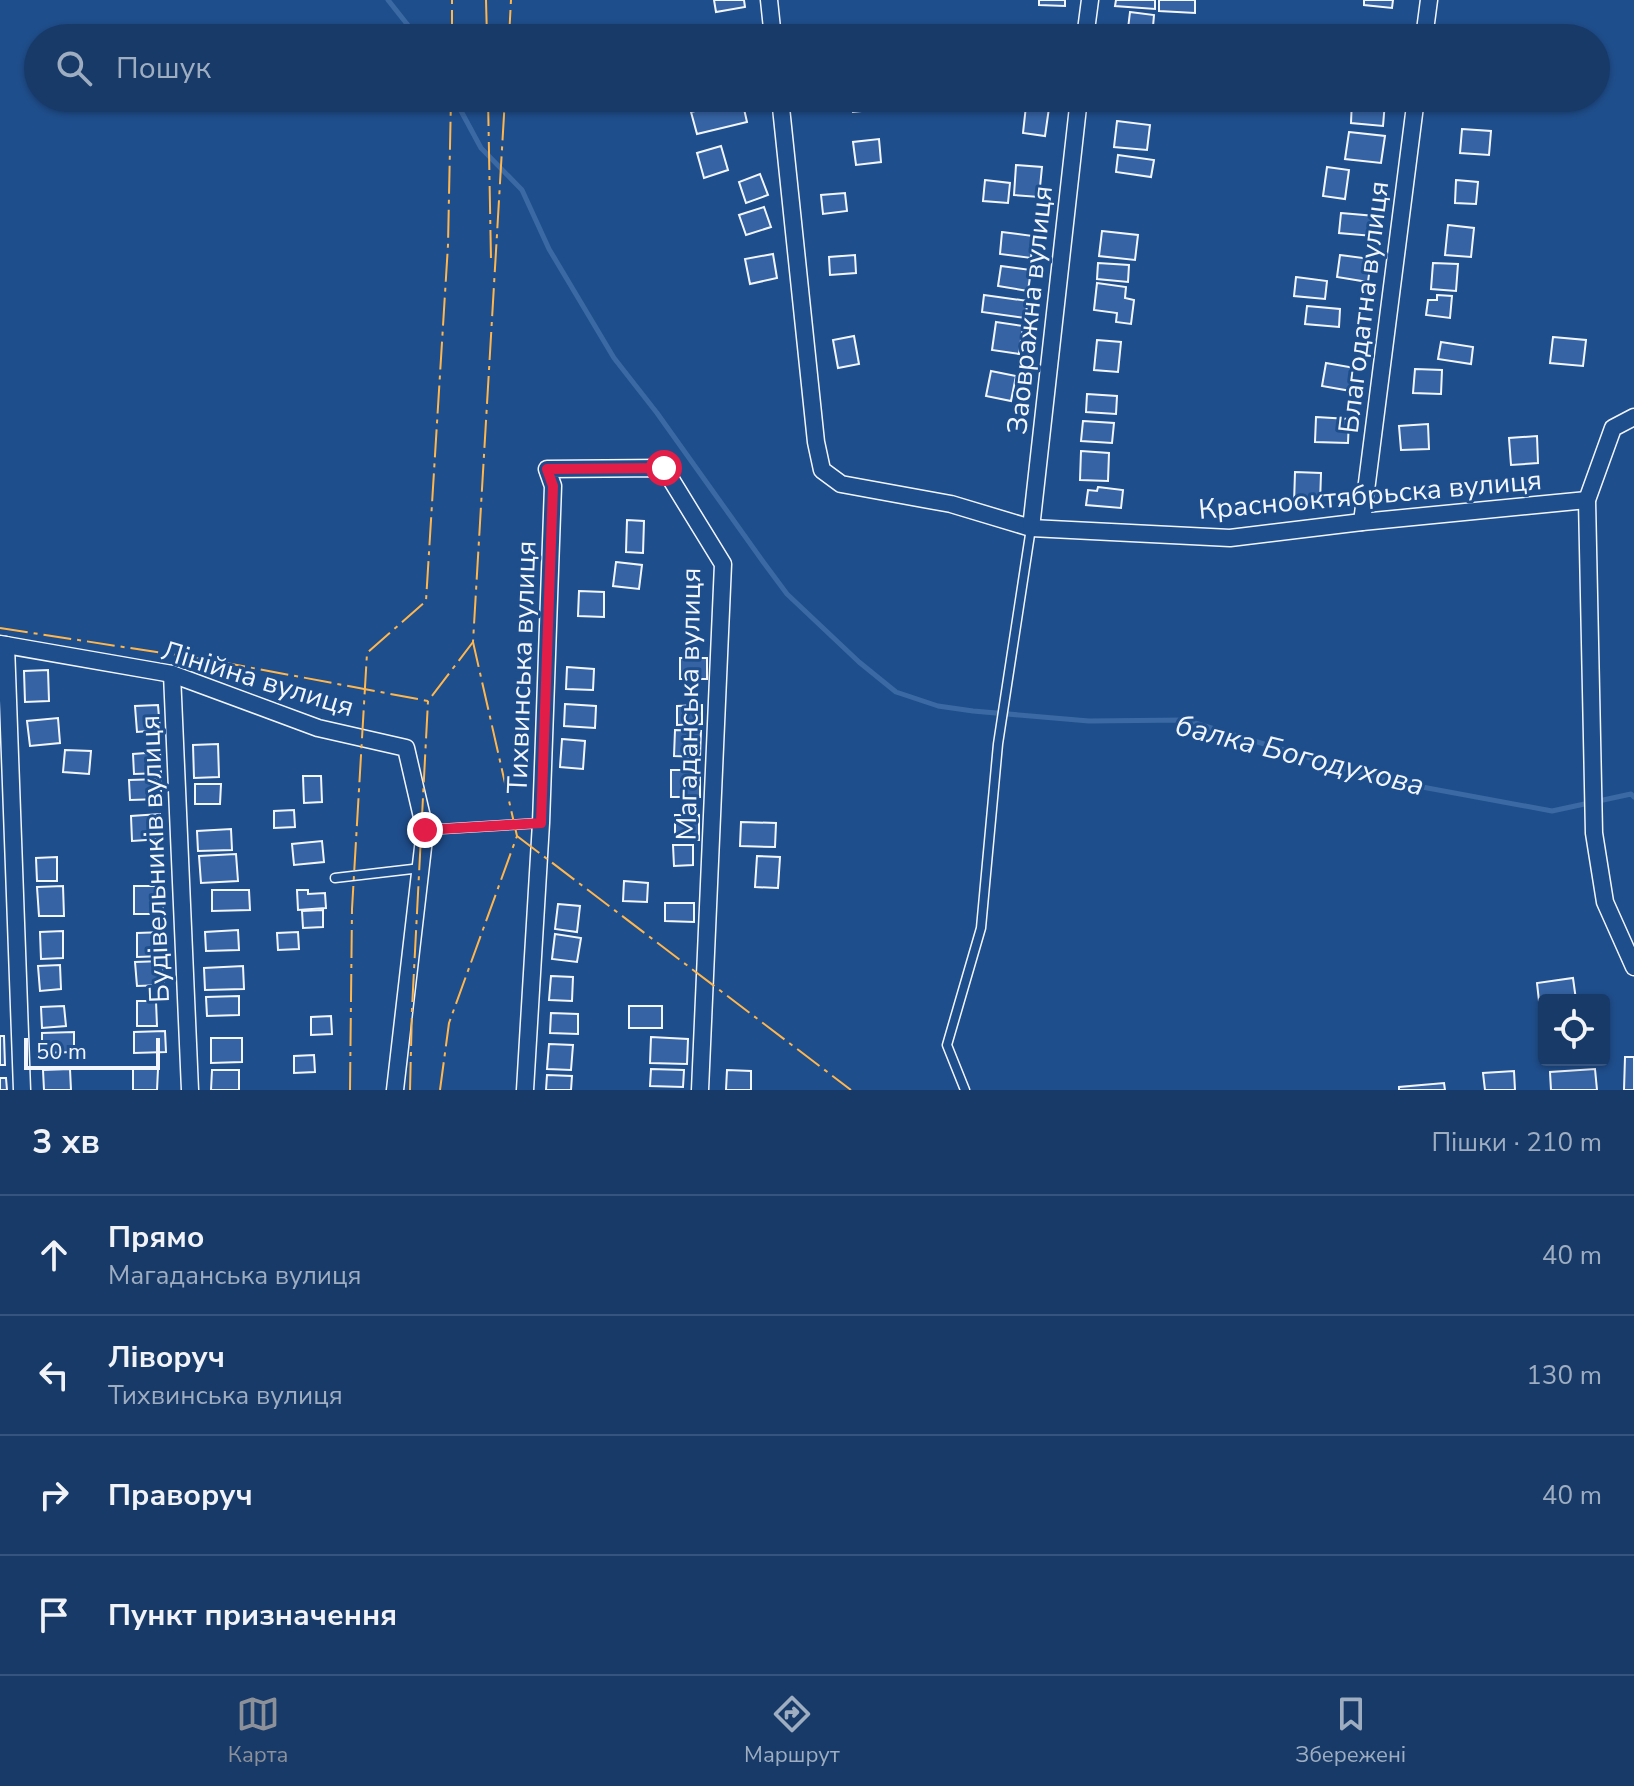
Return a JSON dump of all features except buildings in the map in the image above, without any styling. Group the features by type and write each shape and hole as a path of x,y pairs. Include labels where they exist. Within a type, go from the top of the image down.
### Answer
{"street":[{"path":"769,0 772,24"},
{"path":"1087,24 1090,0"},
{"path":"1426,24 1429,0"},
{"name":"Краснооктябрьска вулиця","path":"781,112 816,442 822,470 841,484 951,504 1031,528 1230,538 1587,500"},
{"name":"Заовражна вулиця","path":"1031,528 1077,112"},
{"name":"Благодатна вулиця","path":"1362,522 1414,112"},
{"path":"1634,417 1613,428 1587,500 1594,833 1605,902 1634,967"},
{"name":"Магаданська вулиця","path":"553,486 547,469 664,468 723,564 700,1090"},
{"name":"Тихвинська вулиця","path":"525,1090 541,823 553,486"},
{"path":"3,644 22,1090"},
{"name":"Лінійна вулиця","path":"3,644 172,674 318,728 406,748 425,830"},
{"name":"Будівельників вулиця","path":"172,674 190,1090"},
{"path":"395,1090 425,830"}],"lane":[{"path":"965,1090 947,1045 981,928 998,744 1031,528"},
{"path":"425,830 541,823"},
{"path":"335,878 421,868"}],"waterway":[{"name":"балка Богодухова","path":"388,0 407,24"},
{"name":"балка Богодухова","path":"462,112 481,148 522,190 549,249 614,358 787,594 859,662 896,692 938,706 973,711 1089,721 1185,720 1379,779 1552,811 1631,794 1634,797"}],"power":[{"path":"452,0 452,24"},
{"path":"486,0 487,24"},
{"path":"510,24 511,0"},
{"path":"350,1090 352,909 367,653 426,601 448,245 451,112"},
{"path":"488,112 491,260"},
{"path":"440,1090 449,1023 517,836 473,642 504,112"},
{"path":"0,628 221,662 428,701"},
{"path":"410,1090 428,701 473,642"},
{"path":"517,836 851,1090"}],"route":[{"path":"425,830 541,823 553,486 547,469 664,468"}]}
